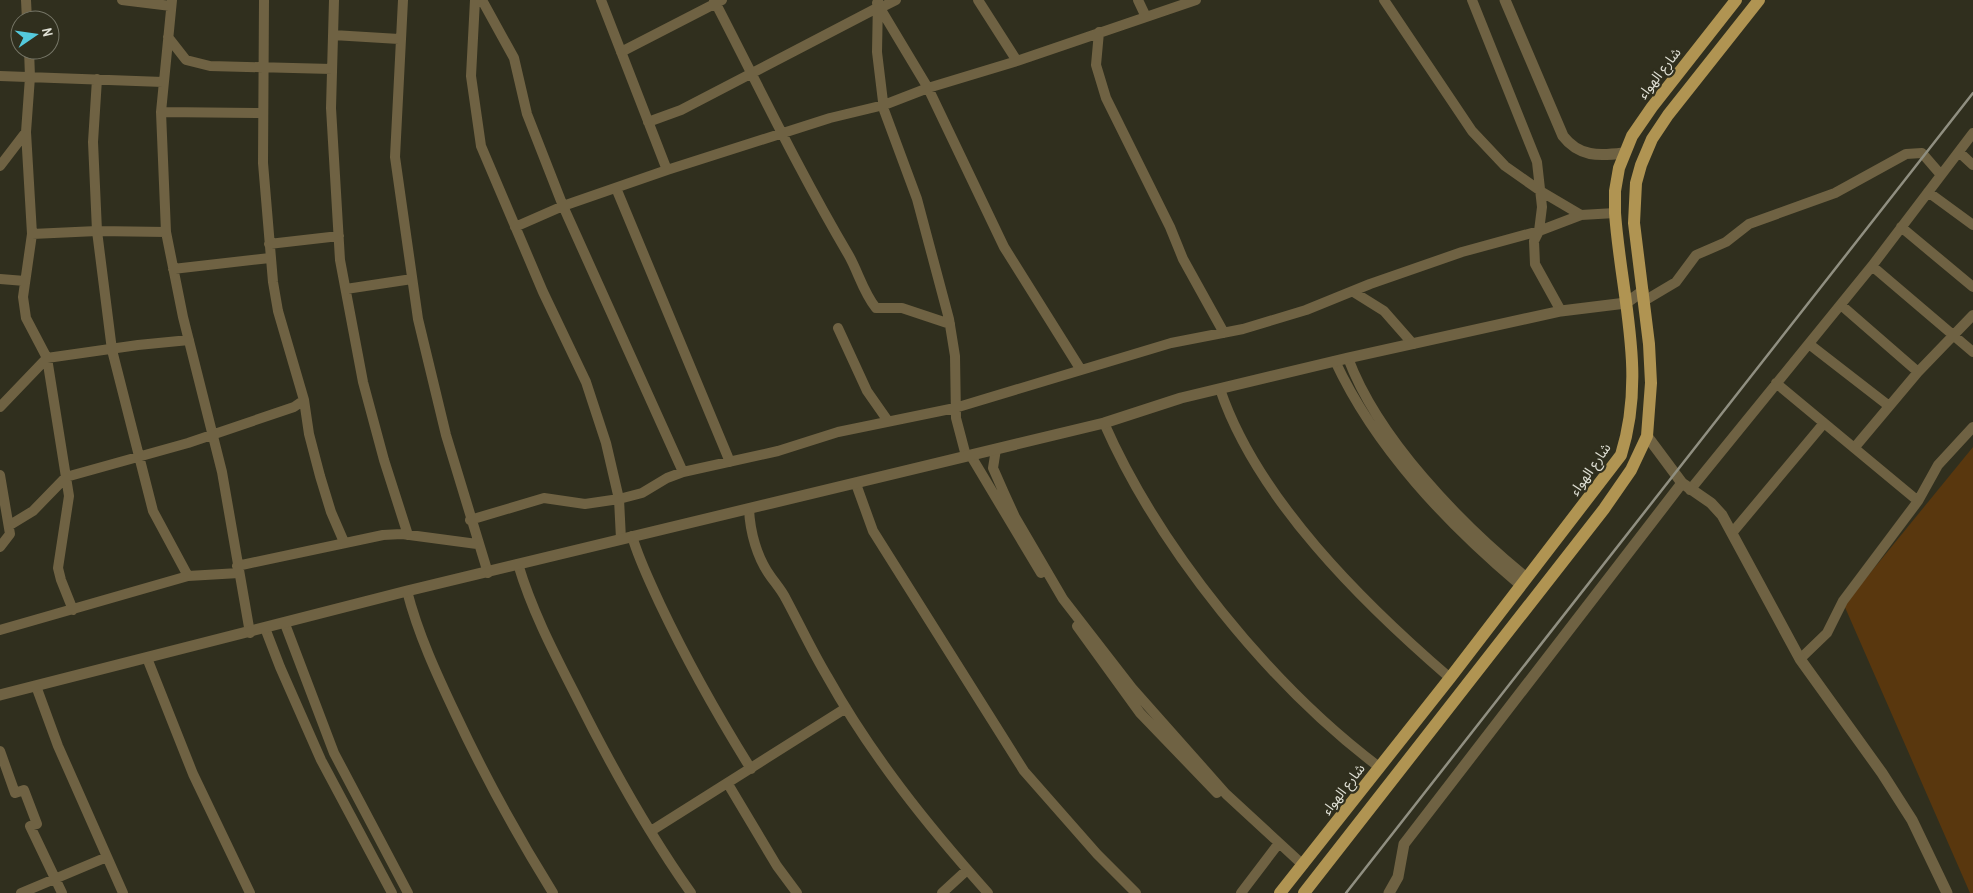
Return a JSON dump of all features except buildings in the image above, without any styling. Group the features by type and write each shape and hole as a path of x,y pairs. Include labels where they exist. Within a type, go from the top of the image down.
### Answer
{"main road":[{"name":"شارع الهواء","path":"1280,893 1450,678 1620,455 1631,418 1633,389 1632,348 1615,213 1615,191 1623,153 1652,107 1736,0"},
{"path":"1304,893 1604,509 1632,470 1646,436 1651,383 1634,204 1636,183 1646,150 1668,115 1759,0"}],"street":[{"path":"122,0 171,3 161,112 166,232 227,497 250,633"},
{"path":"264,0 262,67 263,163 270,258 278,310 304,400 309,434 331,512 344,542"},
{"path":"334,0 331,108 339,236 346,289 363,382 384,460 408,535"},
{"path":"403,0 399,39 395,157 412,280 422,338 470,520 488,573"},
{"path":"475,0 471,76 481,146 515,227 586,382 606,443 619,498 620,539"},
{"path":"482,0 514,58 527,114 563,206 683,472"},
{"path":"602,0 667,170"},
{"path":"648,122 681,110 877,4 896,0"},
{"path":"978,0 1017,61"},
{"path":"1138,0 1146,17"},
{"path":"515,227 563,206 667,170 830,118 884,105 928,88 1017,61 1196,0"},
{"path":"1384,0 1472,131 1506,166 1542,192 1581,215"},
{"path":"1472,0 1537,162 1542,192 1539,231 1534,241 1534,264 1561,311"},
{"path":"1505,0 1563,136 1569,144 1591,155 1623,153"},
{"path":"621,52 718,1 750,73 781,135 876,308 902,308 950,324"},
{"path":"877,4 928,88 1004,247 1081,370"},
{"path":"877,4 877,52 884,105 891,133 917,198 950,324 955,356 955,408 968,456 1025,549 1102,664 1140,713 1208,784 1263,836 1278,842"},
{"path":"1099,32 1096,65 1106,98 1170,227 1182,259 1224,333"},
{"path":"333,35 399,39"},
{"path":"168,37 186,60 210,66 332,69"},
{"path":"29,60 26,132 32,234 23,297 26,318 47,358 69,496 68,516 60,549 58,568 60,580 74,610"},
{"path":"0,76 163,82"},
{"path":"97,79 93,142 98,231 112,350 153,511 188,576"},
{"path":"161,112 263,114"},
{"path":"0,166 26,132"},
{"path":"1389,893 1398,877 1404,844 1686,486 1776,384 1841,305 1973,133"},
{"path":"1959,152 1973,165"},
{"path":"0,695 250,633 407,591 1104,423 1181,398 1334,361 1561,311 1626,303 1676,282 1696,255 1726,242 1749,224 1835,193 1906,154 1922,153 1940,175"},
{"path":"616,188 730,462"},
{"path":"1928,192 1973,224"},
{"path":"470,520 544,498 585,504 642,493 667,478 683,472 778,451 838,432 888,420 955,408 1171,343 1243,330 1462,252 1539,231 1581,215 1615,213"},
{"path":"1901,227 1973,287"},
{"path":"32,234 98,231 166,232"},
{"path":"269,244 339,236"},
{"path":"173,269 270,258"},
{"path":"1872,266 1973,352"},
{"path":"0,279 25,281"},
{"path":"346,289 412,280"},
{"path":"1352,291 1384,311 1414,344"},
{"path":"1841,305 1918,372"},
{"path":"1855,447 1918,372 1954,337 1973,315"},
{"path":"838,328 867,391 888,420"},
{"path":"0,407 47,358 138,345 190,340"},
{"path":"1809,344 1889,406"},
{"path":"1348,358 1371,404 1430,484 1523,581"},
{"path":"1334,361 1354,398 1396,457 1447,518 1487,558 1523,581"},
{"path":"1776,384 1855,447 1918,501"},
{"path":"1220,389 1230,416 1247,450 1308,535 1371,605 1450,678"},
{"path":"10,525 33,511 66,477 213,435 294,407 304,400"},
{"path":"1104,423 1118,455 1161,527 1231,622 1304,703 1342,739 1379,767"},
{"path":"1732,533 1824,423"},
{"path":"1800,659 1827,633 1843,601 1918,501 1938,465 1973,427"},
{"path":"1646,436 1686,486 1717,508 1800,659 1877,765 1907,812 1947,893"},
{"path":"996,449 993,468 1004,493 1015,517 1064,599 1151,710 1226,794 1303,865"},
{"path":"0,475 10,525 10,534 0,547"},
{"path":"856,484 873,531 1024,771 1097,854 1136,893"},
{"path":"749,509 750,531 769,576 785,596 811,647 846,708 876,754 931,828 988,893"},
{"path":"0,630 188,576 238,570 344,542 383,535 408,535 477,544"},
{"path":"632,536 649,580 679,643 751,770"},
{"path":"518,564 529,599 548,641 599,741 651,831 691,893"},
{"path":"407,591 432,662 469,742 514,828 553,893"},
{"path":"285,624 334,753 408,893"},
{"path":"266,628 280,668 321,760 392,893"},
{"path":"147,658 192,774 250,893"},
{"path":"36,686 58,746 123,893"},
{"path":"651,831 751,770 846,708"},
{"path":"0,751 15,793 24,790 37,824 30,826 62,893"},
{"path":"728,784 777,866 797,893"},
{"path":"1241,893 1278,842"},
{"path":"21,893 107,857"},
{"path":"942,893 967,870"}],"shaded area":[{"path":"1973,447 1973,893 1970,893 1844,605"}],"railway":[{"path":"1346,893 1973,93"}]}
